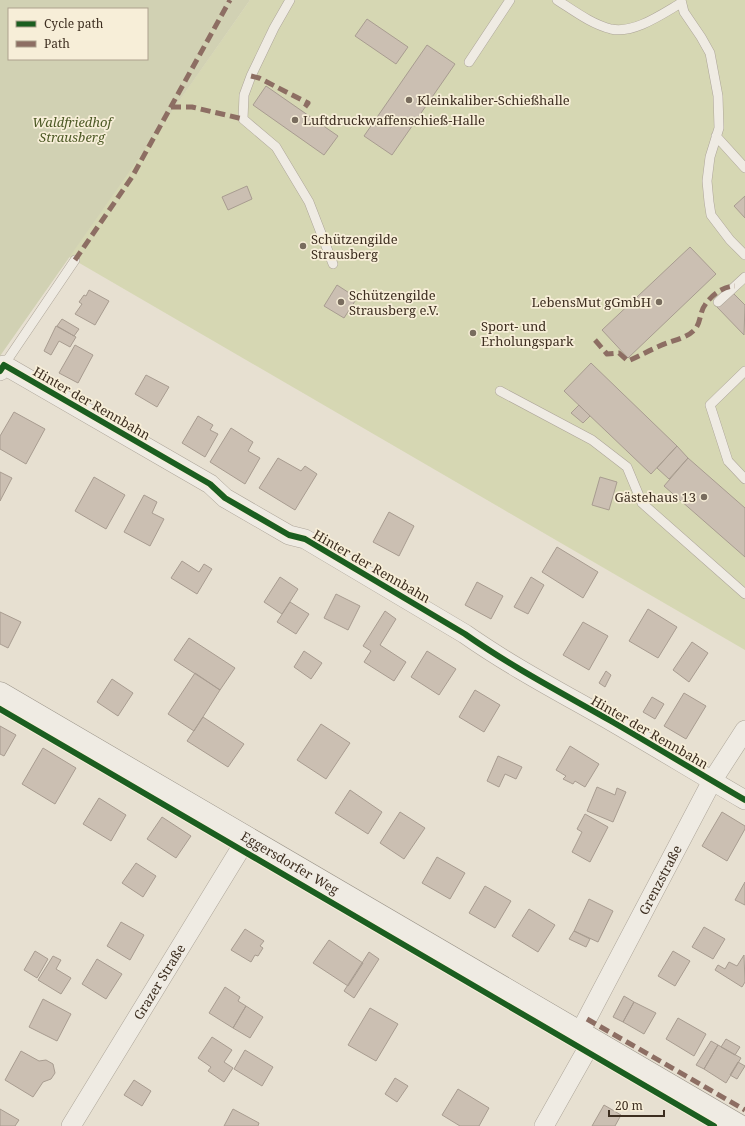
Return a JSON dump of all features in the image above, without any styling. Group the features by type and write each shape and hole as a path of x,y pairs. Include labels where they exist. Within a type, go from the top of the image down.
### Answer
{"main road":[{"name":"Eggersdorfer Weg","path":"0,693 740,1126"}],"street":[{"name":"Hinter der Rennbahn","path":"2,368 210,484 225,498 289,535 305,539 465,634 490,651 557,691 745,800"},
{"name":"Grenzstraße","path":"544,1126 712,781 745,730"},
{"name":"Grazer Straße","path":"71,1126 247,838"}],"lane":[{"path":"290,0 252,72 244,95 243,120 276,147 310,202 332,264"},
{"path":"469,62 510,0"},
{"path":"556,0 596,24 612,29 629,29 648,22 681,1 684,12 710,53 718,96 719,128 710,157 707,181 711,214 730,240 745,255"},
{"path":"716,136 745,168"},
{"path":"2,368 75,260"},
{"path":"718,302 745,276"},
{"path":"745,371 710,405 728,461 745,479"},
{"path":"500,391 592,440 628,467 642,503 745,594"}],"green space":[{"name":"Waldfriedhof Strausberg","path":"0,0 250,0 0,356"},
{"name":"Sport- und Erholungspark","path":"250,0 745,0 745,650 69,257"}],"building":[{"path":"367,19 408,47 396,64 355,36"},
{"name":"Kleinkaliber-Schießhalle","path":"427,45 455,64 392,155 364,136"},
{"name":"Luftdruckwaffenschieß-Halle","path":"266,86 338,136 324,155 253,105"},
{"path":"247,186 252,199 228,210 222,197"},
{"path":"745,196 745,218 734,206"},
{"name":"LebensMut gGmbH","path":"690,247 716,274 628,358 602,330"},
{"name":"Schützengilde Strausberg e.V.","path":"337,285 357,298 344,318 324,306"},
{"path":"89,290 109,301 95,325 75,314 82,304 79,302 84,295 86,296"},
{"path":"732,292 745,305 744,335 717,307"},
{"path":"62,319 79,329 74,336 57,326"},
{"path":"56,326 76,337 70,347 59,341 51,355 44,351"},
{"path":"75,345 93,355 78,383 59,373"},
{"path":"591,363 677,446 651,474 564,391"},
{"path":"146,375 169,387 157,407 135,394"},
{"path":"579,405 590,416 583,423 571,413"},
{"path":"14,412 45,429 26,464 0,449 0,436"},
{"path":"198,416 213,425 210,430 218,434 205,457 182,443"},
{"path":"231,428 253,442 248,451 260,458 245,484 210,462"},
{"path":"677,446 688,458 669,479 657,468"},
{"path":"278,458 301,471 305,466 317,474 295,510 259,488"},
{"name":"Gästehaus 13","path":"688,458 745,508 745,557 664,486"},
{"path":"0,472 12,478 0,501"},
{"path":"94,477 125,495 106,529 75,511"},
{"path":"600,477 617,482 609,510 592,505"},
{"path":"144,495 157,502 152,513 164,519 150,546 124,532"},
{"path":"389,512 414,526 399,556 373,542"},
{"path":"557,547 598,572 583,598 542,572"},
{"path":"182,561 199,572 204,564 212,569 197,594 171,578"},
{"path":"280,577 298,589 282,614 264,602"},
{"path":"531,577 544,585 528,614 514,607"},
{"path":"477,582 503,596 491,619 465,605"},
{"path":"336,594 360,606 348,630 324,618"},
{"path":"290,602 309,614 296,634 277,622"},
{"path":"648,609 677,627 658,658 629,641"},
{"path":"385,611 396,619 380,645 406,662 394,681 364,662 371,651 363,646"},
{"path":"0,612 21,622 8,648 0,644"},
{"path":"583,622 608,636 589,670 563,655"},
{"path":"189,638 235,668 220,690 174,660"},
{"path":"692,642 708,653 689,682 673,670"},
{"path":"304,651 322,663 311,679 294,667"},
{"path":"427,651 456,669 439,695 411,677"},
{"path":"606,671 611,675 605,687 599,683"},
{"path":"195,673 220,690 194,731 168,714"},
{"path":"112,679 133,693 118,716 97,702"},
{"path":"475,690 500,705 484,732 459,717"},
{"path":"684,693 706,706 686,739 664,726"},
{"path":"652,697 664,704 655,719 643,712"},
{"path":"203,717 244,744 228,767 187,741"},
{"path":"321,724 350,743 326,779 297,760"},
{"path":"0,726 16,735 4,756 0,754"},
{"path":"570,746 599,764 585,787 575,781 573,784 563,779 566,776 556,770"},
{"path":"43,748 76,768 55,804 22,784"},
{"path":"498,756 522,767 516,779 505,774 499,787 487,781"},
{"path":"597,787 615,795 617,788 626,792 613,822 587,811"},
{"path":"350,790 382,812 368,834 335,813"},
{"path":"99,798 126,815 111,841 83,824"},
{"path":"400,812 425,828 404,859 380,843"},
{"path":"722,812 745,826 745,829 727,861 702,846"},
{"path":"585,814 608,827 590,862 572,852 582,832 577,829"},
{"path":"162,817 191,836 176,858 147,839"},
{"path":"437,857 465,873 450,899 422,883"},
{"path":"136,863 156,876 143,897 122,883"},
{"path":"745,882 745,905 735,900"},
{"path":"485,886 511,901 495,928 469,913"},
{"path":"589,899 613,911 598,942 574,931"},
{"path":"529,909 555,925 538,952 512,936"},
{"path":"121,922 144,935 130,960 107,946"},
{"path":"704,927 725,939 713,959 692,947"},
{"path":"245,929 264,941 260,946 263,948 258,956 255,955 251,962 231,950"},
{"path":"574,931 590,939 586,947 569,939"},
{"path":"329,940 363,963 348,986 313,963"},
{"path":"35,951 48,959 37,978 24,970"},
{"path":"673,951 690,961 675,986 658,976"},
{"path":"369,952 379,959 354,998 344,991"},
{"path":"744,955 745,982 742,987 715,970 718,965 725,969 729,962 737,966"},
{"path":"53,956 61,960 56,969 71,978 61,994 38,980"},
{"path":"97,959 122,974 106,999 82,984"},
{"path":"225,987 240,997 238,1001 246,1006 233,1028 209,1013"},
{"path":"624,996 634,1002 623,1022 613,1017"},
{"path":"43,999 71,1014 57,1041 29,1027"},
{"path":"634,1002 656,1013 644,1034 623,1022"},
{"path":"246,1006 263,1017 250,1038 233,1028"},
{"path":"370,1008 398,1024 376,1061 348,1045"},
{"path":"678,1018 706,1034 694,1056 666,1039"},
{"path":"212,1037 232,1050 224,1062 233,1068 224,1082 208,1071 211,1067 198,1058"},
{"path":"726,1039 740,1047 735,1055 721,1047"},
{"path":"711,1041 718,1045 704,1069 696,1065"},
{"path":"718,1045 741,1058 726,1083 704,1069"},
{"path":"245,1050 273,1067 262,1086 234,1069"},
{"path":"21,1051 39,1061 46,1060 53,1064 55,1073 51,1079 43,1082 33,1097 5,1080"},
{"path":"738,1062 745,1066 737,1079 730,1075"},
{"path":"395,1078 408,1086 397,1102 385,1094"},
{"path":"134,1080 151,1091 142,1106 124,1095"},
{"path":"458,1089 489,1108 479,1126 460,1126 442,1115"},
{"path":"604,1105 621,1115 615,1126 592,1126"},
{"path":"0,1109 19,1120 15,1126 0,1126"},
{"path":"233,1109 259,1123 258,1126 224,1126"}],"marked path":[{"path":"75,260 132,177 230,0"},
{"path":"251,76 259,78 308,103 305,107"},
{"path":"171,107 192,107 243,119"},
{"path":"595,340 607,354 619,353 628,361 691,333 698,325 703,307 708,301 722,289 735,286"},
{"path":"587,1019 745,1110"}],"cycle path":[{"path":"0,371 4,365 210,484 225,498 289,535 305,539 465,634 519,669 745,800"},
{"path":"0,709 714,1126"}],"place":[{"name":"Kleinkaliber-Schießhalle","path":"409,100"},
{"name":"Luftdruckwaffenschieß-Halle","path":"295,120"},
{"name":"Schützengilde Strausberg","path":"303,246"},
{"name":"Schützengilde Strausberg e.V.","path":"341,302"},
{"name":"LebensMut gGmbH","path":"659,302"},
{"name":"Sport- und Erholungspark","path":"473,333"},
{"name":"Gästehaus 13","path":"704,497"}]}
